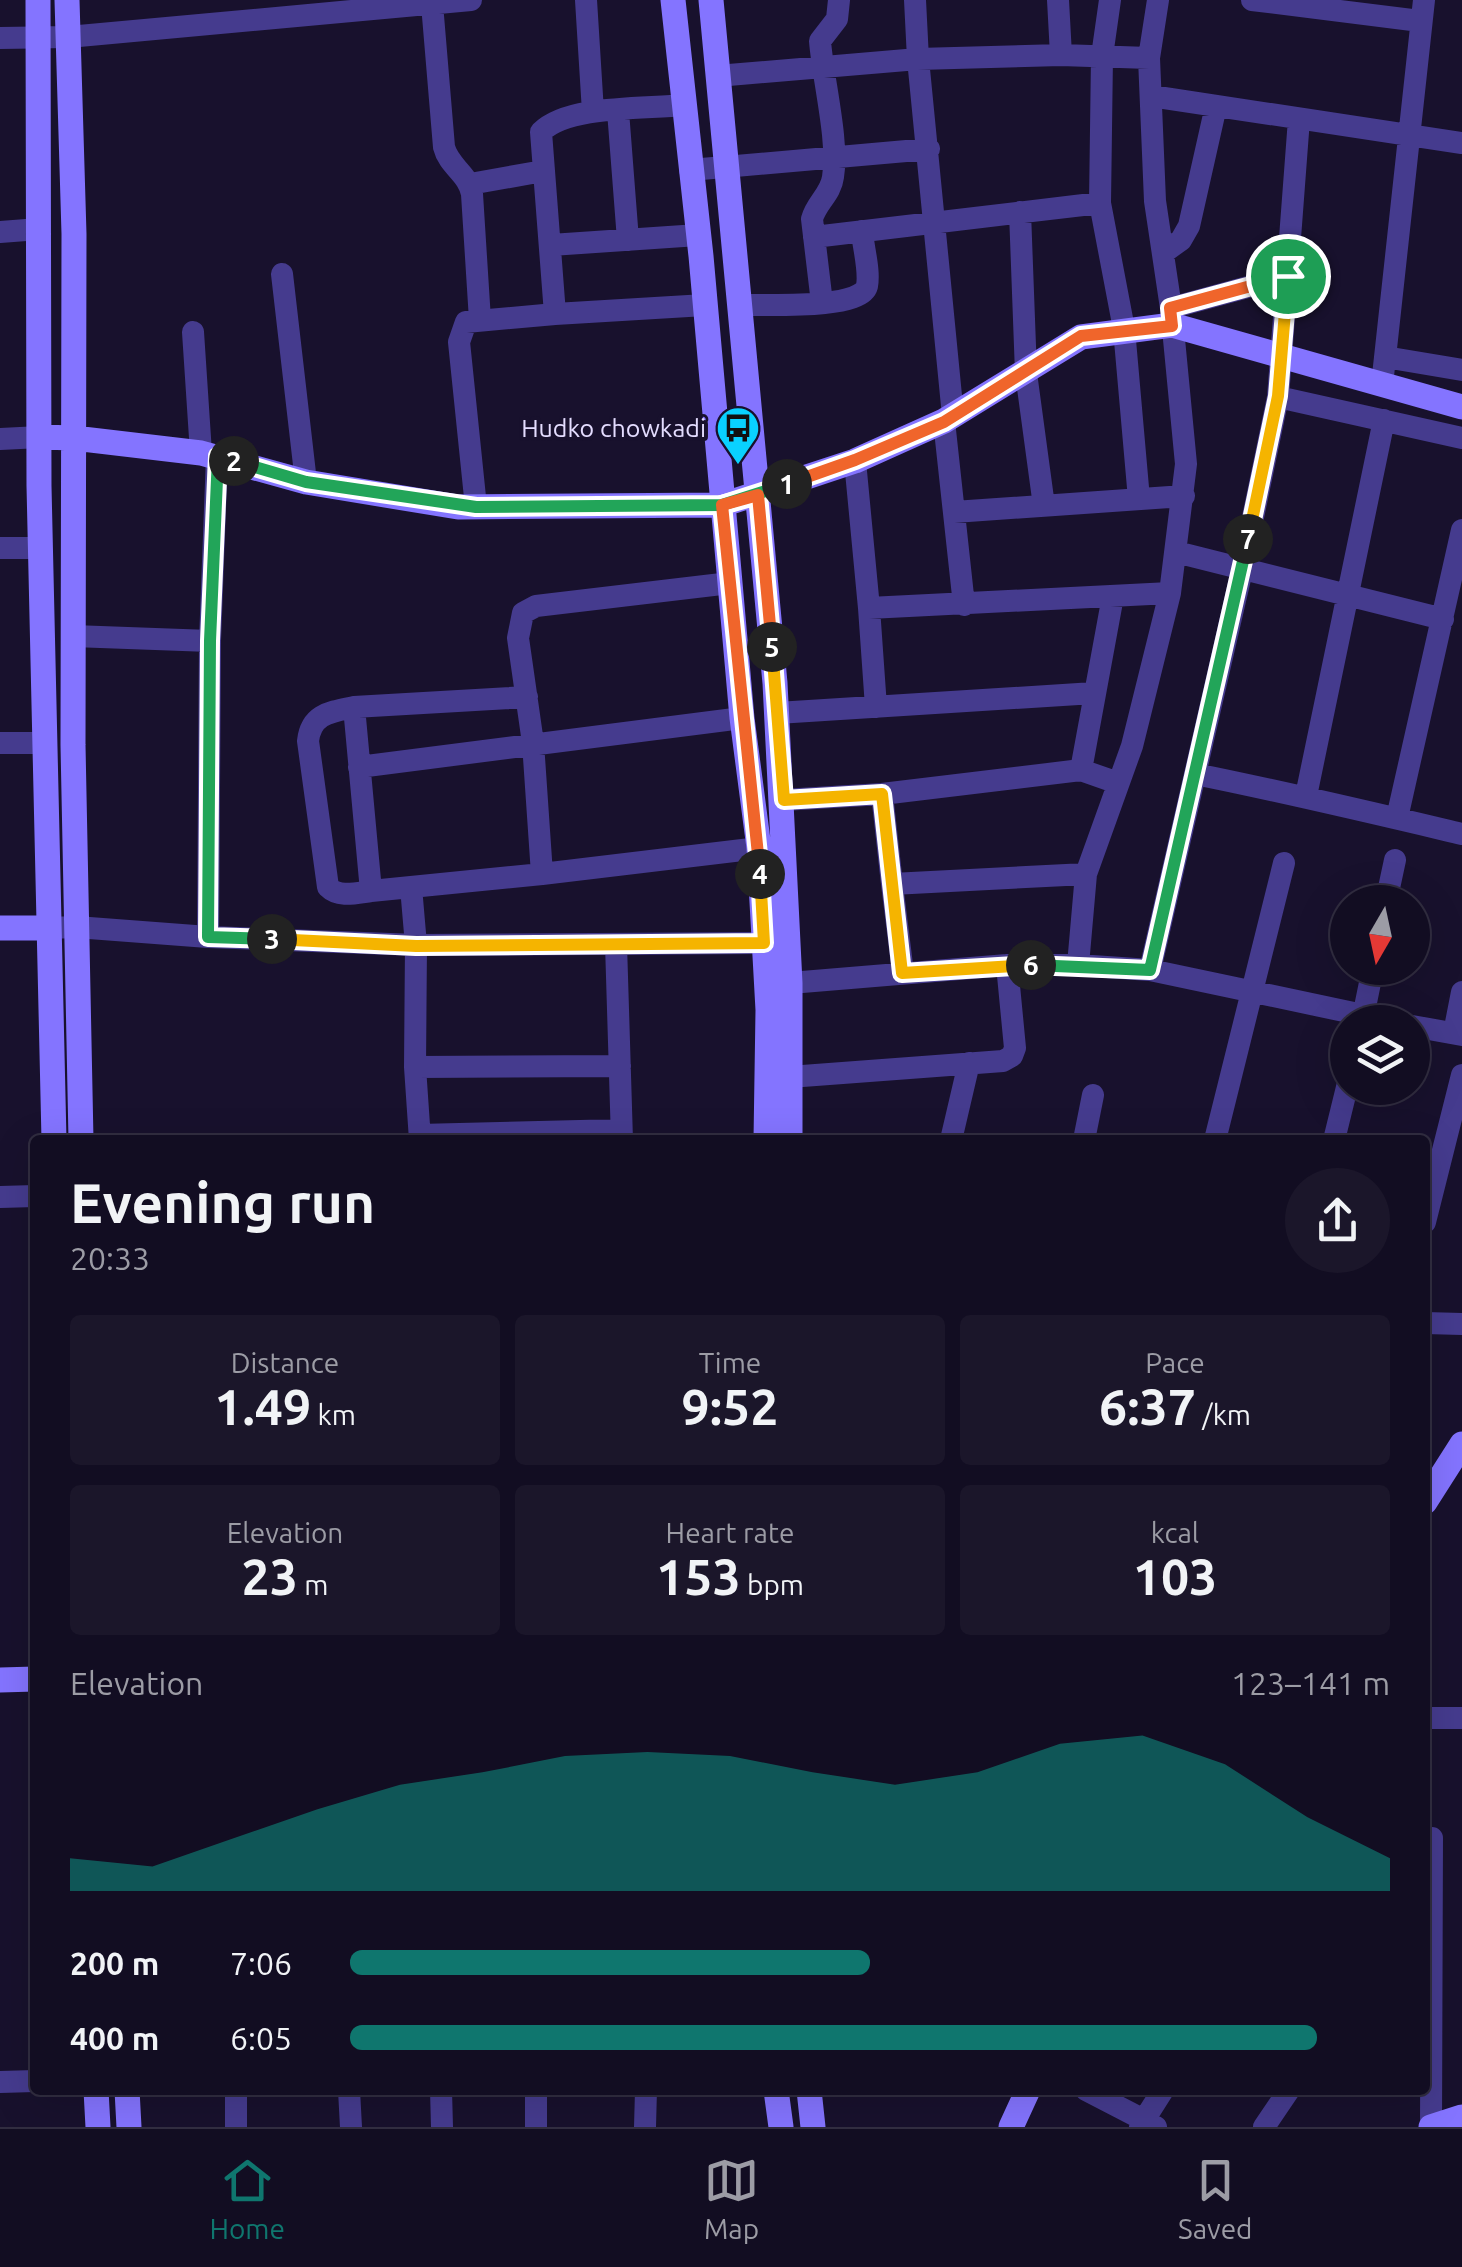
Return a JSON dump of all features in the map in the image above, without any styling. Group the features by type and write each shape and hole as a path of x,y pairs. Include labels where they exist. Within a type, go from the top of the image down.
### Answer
{"street":[{"path":"38,0 40,548 54,1135"},
{"path":"66,0 74,234 76,927 82,1135"},
{"path":"586,0 593,112"},
{"path":"673,0 742,718 759,848 768,1010 766,1135"},
{"path":"720,0 711,0 784,800 790,1135"},
{"path":"822,303 814,237 815,207 833,180 834,158 820,41 836,19 840,0"},
{"path":"915,0 936,220 954,512 964,605"},
{"path":"1058,0 1061,55"},
{"path":"1110,0 1102,56 1100,203 1124,330 1139,499"},
{"path":"1078,965 1086,874 1132,746 1170,594 1184,496 1186,464 1155,201 1149,58 1158,0"},
{"path":"1252,0 1422,10 1382,385"},
{"path":"0,38 68,37 332,6 450,2 444,147 447,160 470,184 480,320"},
{"path":"718,76 918,59 1061,55 1149,58"},
{"path":"1152,96 1462,143"},
{"path":"556,314 541,132 556,119 683,105"},
{"path":"1162,254 1180,240 1189,226 1216,106"},
{"path":"618,111 628,240"},
{"path":"1150,970 1278,396 1299,119"},
{"path":"690,170 929,150"},
{"path":"470,184 543,171"},
{"path":"814,237 1100,203"},
{"path":"1020,212 1026,374 1044,506"},
{"path":"0,232 39,230"},
{"path":"739,305 853,300 867,289 862,231"},
{"path":"550,245 698,235"},
{"path":"282,274 306,482"},
{"path":"0,439 74,438 209,454 306,482 476,507 722,505 855,460 949,419 1081,336 1124,330 1171,317 1288,276"},
{"path":"476,507 459,342 466,322 705,304"},
{"path":"1171,317 1283,359 1462,406"},
{"path":"193,332 209,454 208,937"},
{"path":"1385,357 1462,370"},
{"path":"1278,396 1462,438"},
{"path":"1306,796 1384,420"},
{"path":"855,460 876,708"},
{"path":"954,512 1184,496"},
{"path":"1397,818 1461,538"},
{"path":"0,548 40,548"},
{"path":"1176,552 1443,618"},
{"path":"542,874 532,743 518,638 523,613 536,606 730,583"},
{"path":"869,608 1170,594"},
{"path":"1080,770 1114,596"},
{"path":"74,636 210,641"},
{"path":"777,713 1094,693"},
{"path":"527,696 354,708 323,714 309,729 308,742 328,887 344,894 370,892 759,848"},
{"path":"354,708 370,892"},
{"path":"359,767 742,718"},
{"path":"0,743 44,743"},
{"path":"784,800 882,794 1080,770 1118,784"},
{"path":"1195,774 1462,834"},
{"path":"882,794 902,973"},
{"path":"1390,885 1395,860"},
{"path":"1216,1135 1284,863"},
{"path":"892,884 1086,874"},
{"path":"412,887 420,1135"},
{"path":"0,928 76,927 416,946 764,943"},
{"path":"616,944 622,1135"},
{"path":"790,983 1006,965 1078,965 1150,970 1330,1011"},
{"path":"789,1077 1003,1061 1016,1048 1006,965"},
{"path":"1430,1029 1458,1034 1462,992"},
{"path":"953,1135 969,1063"},
{"path":"416,1067 620,1066"},
{"path":"1430,1202 1462,1074"},
{"path":"1085,1135 1094,1095"},
{"path":"1335,1135 1343,1105"},
{"path":"0,1197 30,1196"},
{"path":"1430,1323 1462,1324"},
{"path":"1430,1494 1462,1444"},
{"path":"0,1680 30,1680"},
{"path":"1430,1718 1462,1718"},
{"path":"1432,1838 1431,2127 1462,2116"},
{"path":"0,2082 30,2082"},
{"path":"96,2095 98,2127"},
{"path":"127,2095 130,2127"},
{"path":"236,2095 236,2127"},
{"path":"349,2095 351,2127"},
{"path":"441,2095 442,2127"},
{"path":"536,2095 536,2127"},
{"path":"645,2127 646,2095"},
{"path":"777,2095 781,2127"},
{"path":"809,2095 813,2127"},
{"path":"1011,2127 1026,2095"},
{"path":"1095,2095 1147,2125 1161,2095"},
{"path":"1264,2127 1286,2095"}],"place":[{"name":"Hudko chowkadi","path":"738,466"}],"route":[{"path":"1288,276 1170,308 1172,326 1081,336 944,422 855,460 722,505 458,506 306,482 218,456 210,641 208,937 416,946 764,943 759,848 722,505 758,495 784,800 882,794 902,973 1006,965 1150,970 1278,396 1288,276"}]}
